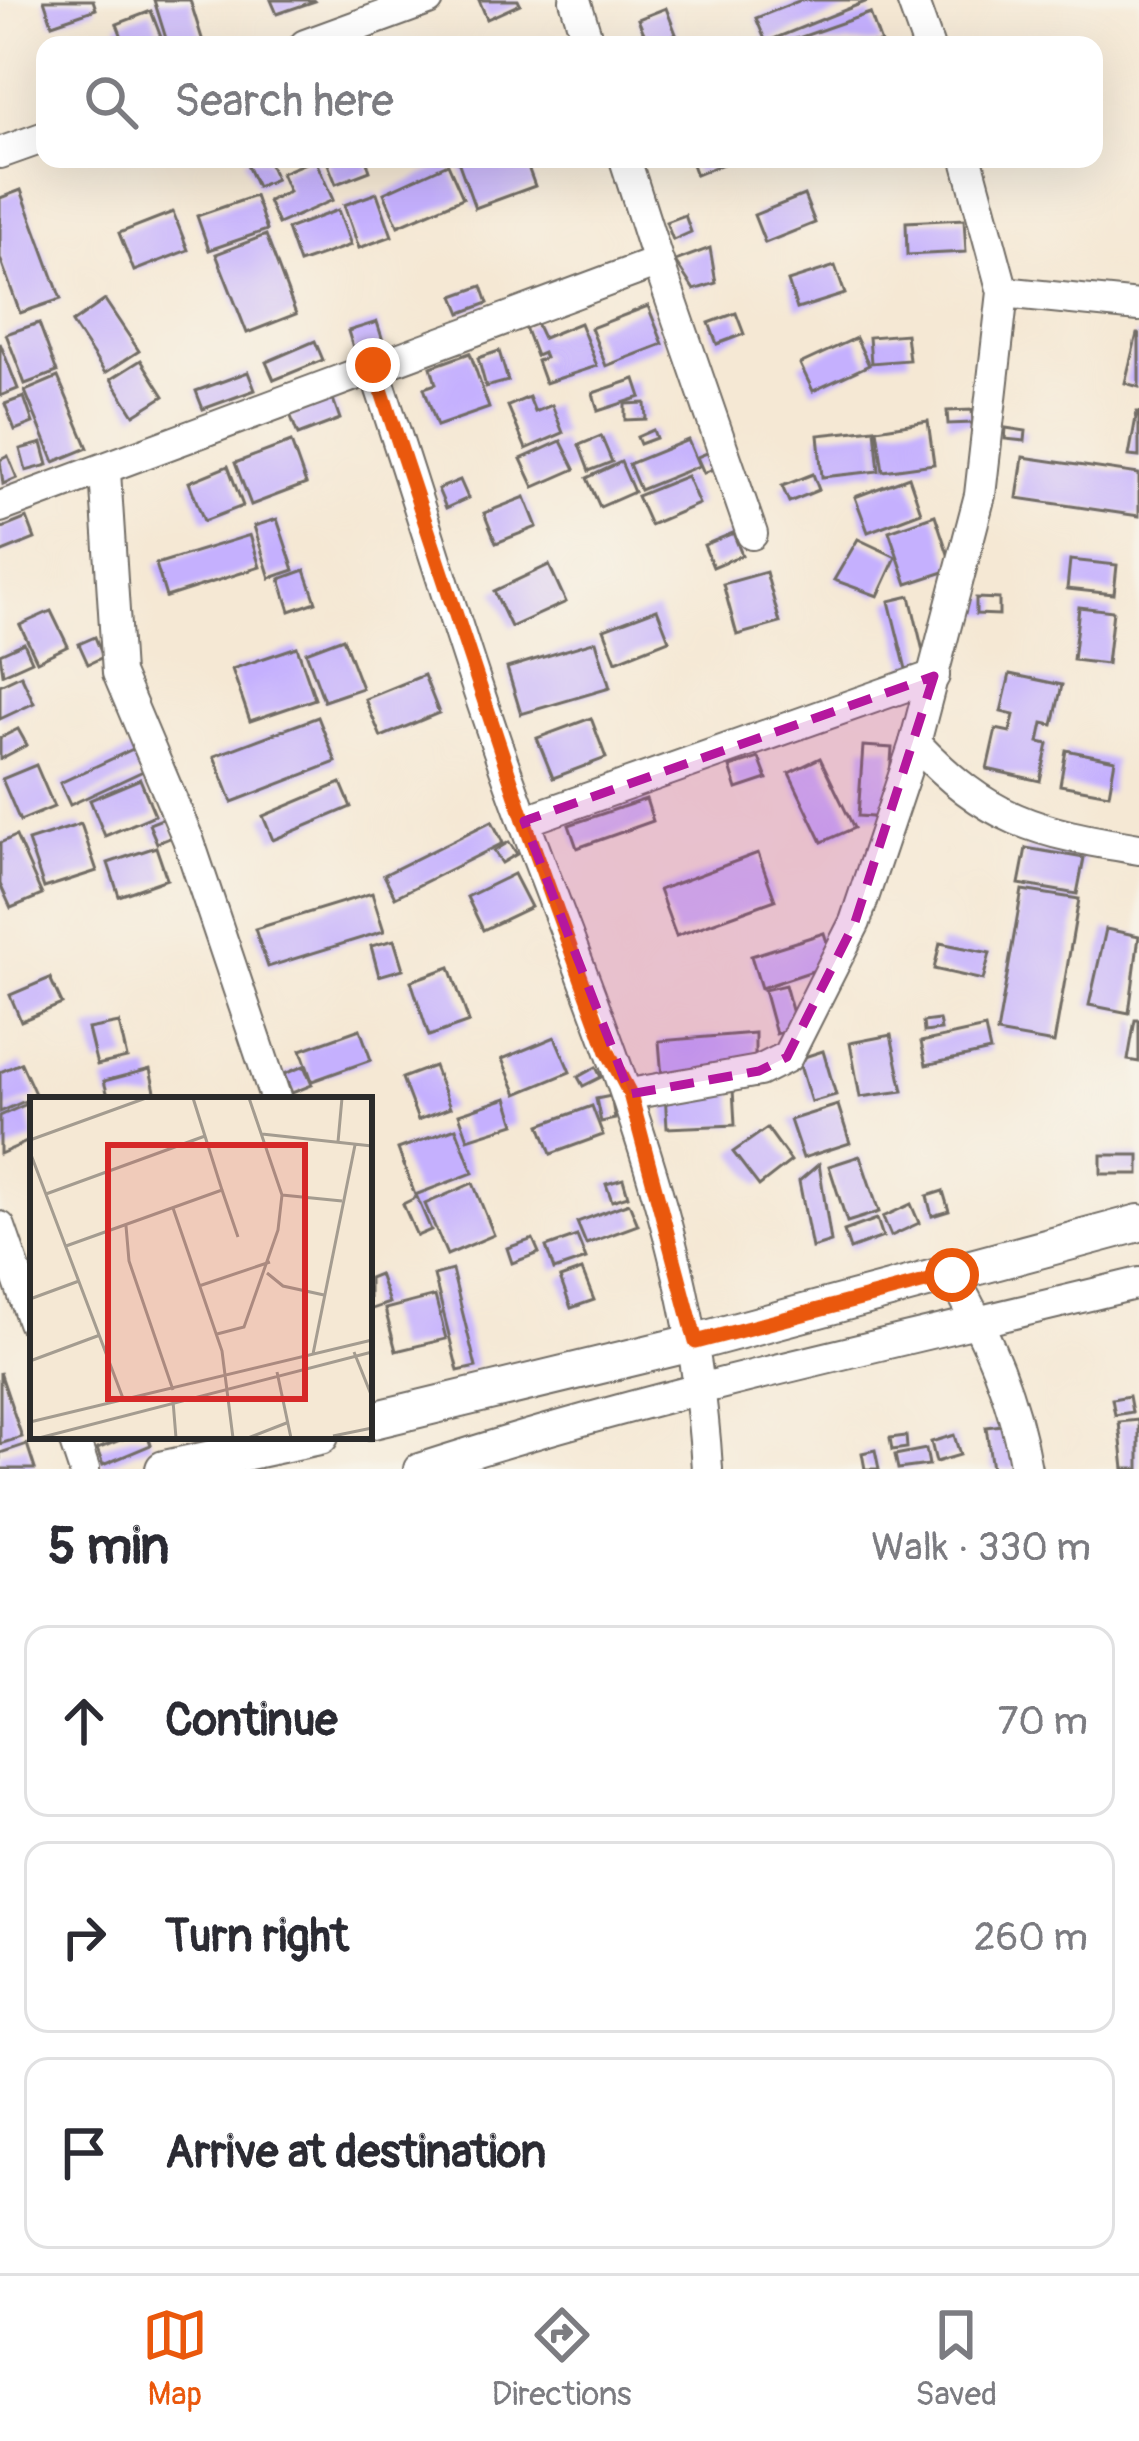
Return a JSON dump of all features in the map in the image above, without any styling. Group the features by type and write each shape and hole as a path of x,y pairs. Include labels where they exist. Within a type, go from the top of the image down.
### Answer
{"street":[{"path":"329,36 428,0"},
{"path":"575,0 586,36"},
{"path":"912,0 925,36"},
{"path":"0,153 36,139"},
{"path":"628,168 752,534"},
{"path":"630,1094 759,1071 787,1057 855,922 915,743 980,495 1003,292 969,168"},
{"path":"0,507 658,262"},
{"path":"1003,292 1139,306"},
{"path":"373,365 524,820 608,1052 630,1094 696,1342 707,1469"},
{"path":"104,472 118,673 188,838 275,1097"},
{"path":"524,820 934,676"},
{"path":"915,743 979,803 1009,820 1139,849"},
{"path":"372,1415 696,1342 1139,1223"},
{"path":"0,1227 30,1313"},
{"path":"952,1275 980,1322 1017,1413 1025,1469"},
{"path":"419,1469 580,1417 702,1393 1139,1283"},
{"path":"74,1439 85,1469"},
{"path":"164,1469 306,1439"}],"highlighted area":[{"path":"934,676 855,922 787,1057 759,1071 630,1094 524,821"}],"building":[{"path":"44,0 93,0 96,9 52,24"},
{"path":"154,0 190,0 201,36 165,36"},
{"path":"271,0 314,0 315,1 277,14"},
{"path":"479,0 518,0 520,4 487,19"},
{"path":"801,0 870,0 781,36 764,36 756,18"},
{"path":"666,8 676,34 645,36 638,19"},
{"path":"151,11 161,36 122,36 117,24"},
{"path":"870,13 878,36 804,36"},
{"path":"248,168 271,168 276,179 257,187"},
{"path":"319,168 333,200 278,224 268,201 289,192 281,173"},
{"path":"330,168 369,168 370,171 336,184"},
{"path":"439,168 450,168 463,198 398,226 384,193"},
{"path":"461,168 528,168 535,186 475,208"},
{"path":"21,190 61,299 20,313 0,258 0,198"},
{"path":"377,193 392,236 359,248 344,205"},
{"path":"804,195 815,223 765,243 754,215"},
{"path":"255,196 267,230 209,250 197,216"},
{"path":"338,210 351,245 299,263 287,229"},
{"path":"173,212 188,250 134,271 119,233"},
{"path":"685,215 691,232 673,240 666,222"},
{"path":"964,219 966,252 907,255 906,222"},
{"path":"266,235 296,314 247,333 216,254"},
{"path":"710,248 716,283 694,290 675,261"},
{"path":"835,266 845,294 797,309 788,281"},
{"path":"482,286 488,303 461,313 454,296"},
{"path":"105,300 139,351 105,373 72,323"},
{"path":"648,306 663,344 606,366 591,328"},
{"path":"736,313 744,334 717,344 709,323"},
{"path":"377,322 384,344 355,354 348,331"},
{"path":"39,323 57,372 25,384 6,334"},
{"path":"536,323 543,338 580,323 597,366 545,383 537,361 545,358 543,353 536,356 525,327"},
{"path":"906,334 909,360 871,363 869,337"},
{"path":"1139,334 1139,387 1125,383"},
{"path":"856,338 869,365 813,391 800,364"},
{"path":"315,341 323,360 274,380 266,362"},
{"path":"0,343 18,389 0,396"},
{"path":"499,351 508,381 486,387 478,358"},
{"path":"470,353 489,408 437,426 424,388 436,384 431,367"},
{"path":"141,360 164,396 134,415 111,379"},
{"path":"248,372 255,390 203,409 196,391"},
{"path":"58,377 88,448 54,462 25,391"},
{"path":"635,379 641,397 598,411 593,393"},
{"path":"24,397 33,423 15,430 5,404"},
{"path":"529,397 535,412 552,405 563,433 526,449 508,406"},
{"path":"333,399 340,419 298,435 290,414"},
{"path":"645,403 646,419 625,420 625,404"},
{"path":"972,410 973,423 948,424 947,411"},
{"path":"1139,412 1139,457 1129,456"},
{"path":"928,421 934,464 883,471 877,429"},
{"path":"1006,428 1026,431 1025,441 1005,439"},
{"path":"875,429 879,471 822,477 818,435"},
{"path":"653,430 656,438 640,444 637,437"},
{"path":"601,436 612,462 589,471 579,445"},
{"path":"688,440 699,466 640,490 629,464"},
{"path":"561,441 575,469 534,487 521,459"},
{"path":"291,442 306,484 251,505 235,463"},
{"path":"42,443 48,465 26,471 20,449"},
{"path":"712,451 719,466 704,473 697,457"},
{"path":"8,456 17,478 3,484 0,460"},
{"path":"1023,457 1139,474 1139,516 1017,498"},
{"path":"621,462 634,492 600,507 587,478"},
{"path":"228,466 243,506 204,521 189,482"},
{"path":"813,474 819,490 789,502 782,486"},
{"path":"687,476 699,504 650,525 637,496"},
{"path":"909,477 921,512 868,532 855,497"},
{"path":"460,480 468,498 446,508 438,489"},
{"path":"525,497 537,527 496,543 484,513"},
{"path":"935,515 953,569 907,584 889,531"},
{"path":"27,518 35,539 0,553 0,529"},
{"path":"277,519 294,570 270,578 254,526"},
{"path":"733,533 742,555 713,567 704,545"},
{"path":"250,535 260,567 166,597 156,564"},
{"path":"858,539 896,557 878,596 834,580"},
{"path":"1070,560 1117,565 1114,594 1067,589"},
{"path":"549,565 566,602 511,627 494,591"},
{"path":"305,570 316,602 290,611 280,579"},
{"path":"766,572 780,623 737,635 723,584"},
{"path":"910,596 926,664 906,669 889,601"},
{"path":"976,598 999,599 999,615 976,614"},
{"path":"1079,607 1113,611 1107,664 1073,660"},
{"path":"657,609 669,640 616,661 604,629"},
{"path":"51,611 68,646 37,661 20,625"},
{"path":"95,637 103,657 88,664 79,644"},
{"path":"343,638 362,688 324,701 306,652"},
{"path":"596,641 610,688 521,714 507,668"},
{"path":"24,643 32,661 3,674 0,654"},
{"path":"297,647 315,699 250,721 232,669"},
{"path":"1010,674 1062,685 1053,725 1043,723 1039,742 1048,744 1040,781 987,769 996,729 1010,732 1014,715 1001,712"},
{"path":"21,675 34,703 0,719 0,685"},
{"path":"424,675 439,713 381,737 365,699"},
{"path":"318,717 336,762 232,802 214,756"},
{"path":"591,718 606,758 553,778 537,738"},
{"path":"18,729 27,745 0,759 0,738"},
{"path":"863,746 892,748 887,818 858,816"},
{"path":"133,749 143,771 70,805 60,783"},
{"path":"1066,750 1115,760 1109,794 1060,785"},
{"path":"759,758 767,779 737,789 730,767"},
{"path":"820,758 854,828 822,842 789,773"},
{"path":"36,765 54,807 20,821 2,779"},
{"path":"140,779 155,815 105,836 90,800"},
{"path":"341,783 351,807 273,840 263,816"},
{"path":"646,799 653,821 577,848 569,825"},
{"path":"167,817 175,836 157,843 149,824"},
{"path":"492,821 503,843 395,897 384,875"},
{"path":"81,824 97,871 44,888 28,841"},
{"path":"16,836 42,895 11,908 0,884 0,843"},
{"path":"509,842 517,854 502,863 494,851"},
{"path":"156,847 167,879 119,896 108,863"},
{"path":"1026,848 1084,858 1077,894 1019,884"},
{"path":"758,853 775,900 676,936 659,890"},
{"path":"514,874 531,907 483,930 467,897"},
{"path":"1022,890 1079,899 1054,1043 997,1033"},
{"path":"372,893 384,931 268,967 255,929"},
{"path":"1106,929 1139,936 1129,1013 1089,1005"},
{"path":"824,933 834,964 761,988 751,956"},
{"path":"394,940 403,969 379,976 371,946"},
{"path":"940,943 990,953 983,980 934,969"},
{"path":"450,967 469,1022 429,1036 411,981"},
{"path":"50,978 62,1004 21,1021 10,995"},
{"path":"785,985 797,1028 776,1034 764,990"},
{"path":"939,1020 941,1030 924,1032 923,1022"},
{"path":"1135,1020 1139,1020 1139,1062 1128,1060"},
{"path":"119,1023 127,1058 97,1065 88,1029"},
{"path":"985,1028 990,1051 926,1065 921,1042"},
{"path":"360,1029 371,1060 312,1081 301,1050"},
{"path":"755,1033 755,1068 662,1077 659,1041"},
{"path":"891,1035 903,1091 860,1097 850,1043"},
{"path":"555,1037 570,1072 517,1094 502,1059"},
{"path":"823,1051 836,1095 811,1102 798,1059"},
{"path":"21,1063 36,1096 0,1112 0,1072"},
{"path":"304,1066 312,1085 292,1093 284,1074"},
{"path":"434,1066 450,1108 418,1120 402,1078"},
{"path":"596,1067 601,1077 583,1086 578,1077"},
{"path":"150,1069 156,1097 108,1097 104,1081"},
{"path":"733,1089 735,1125 667,1128 665,1092"},
{"path":"611,1096 615,1119 601,1122 596,1099"},
{"path":"507,1098 515,1124 468,1139 459,1114"},
{"path":"27,1104 30,1140 0,1154 0,1116"},
{"path":"838,1105 850,1143 803,1158 790,1120"},
{"path":"592,1106 603,1135 551,1154 540,1125"},
{"path":"456,1128 473,1173 415,1195 398,1149"},
{"path":"767,1128 791,1161 759,1186 733,1152"},
{"path":"1101,1155 1139,1155 1139,1174 1101,1174"},
{"path":"860,1156 879,1212 847,1222 829,1166"},
{"path":"819,1164 831,1242 812,1248 799,1181"},
{"path":"623,1179 628,1196 612,1201 606,1184"},
{"path":"473,1183 494,1235 447,1255 425,1204"},
{"path":"943,1191 949,1211 932,1216 927,1196"},
{"path":"417,1197 431,1230 417,1236 403,1204"},
{"path":"629,1203 638,1225 586,1244 577,1222"},
{"path":"911,1204 919,1223 891,1236 883,1217"},
{"path":"877,1219 883,1237 850,1249 844,1231"},
{"path":"577,1236 586,1259 554,1270 546,1247"},
{"path":"533,1239 539,1253 512,1263 507,1248"},
{"path":"452,1270 476,1367 458,1371 434,1275"},
{"path":"582,1270 594,1300 571,1308 560,1278"},
{"path":"379,1274 389,1303 372,1309 372,1277"},
{"path":"435,1296 446,1339 396,1351 385,1309"},
{"path":"0,1372 22,1437 0,1444"},
{"path":"1129,1396 1132,1412 1115,1415 1112,1399"},
{"path":"1139,1420 1139,1469 1124,1469 1119,1422"},
{"path":"1010,1424 1016,1469 992,1469 986,1427"},
{"path":"954,1435 960,1455 936,1462 931,1442"},
{"path":"906,1436 907,1448 892,1450 890,1438"},
{"path":"122,1439 149,1439 151,1445 103,1465 97,1449"},
{"path":"27,1444 35,1469 0,1469 0,1453"},
{"path":"926,1449 929,1465 898,1469 895,1455"},
{"path":"875,1450 879,1469 865,1469 862,1453"}],"route":[{"path":"373,365 524,820 574,947 608,1052 630,1094 696,1342 952,1275"}]}
